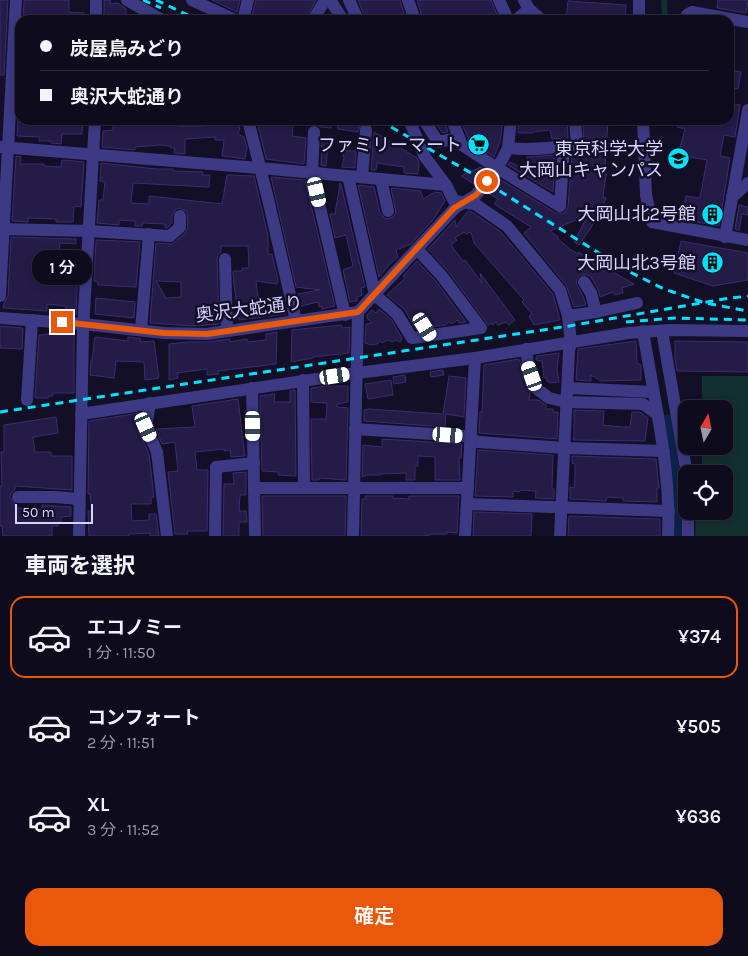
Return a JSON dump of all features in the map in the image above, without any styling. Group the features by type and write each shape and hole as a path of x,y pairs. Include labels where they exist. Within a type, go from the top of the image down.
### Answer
{"street":[{"path":"0,296 4,148 16,0"},
{"path":"96,0 96,15"},
{"path":"127,0 153,15"},
{"path":"192,0 224,15"},
{"path":"244,15 248,0"},
{"path":"316,15 325,0"},
{"path":"330,0 340,15"},
{"path":"349,0 356,15"},
{"path":"408,0 413,15"},
{"path":"500,0 506,15"},
{"path":"639,0 639,15"},
{"path":"519,15 527,4 537,15"},
{"path":"687,15 692,12 709,15"},
{"path":"734,20 748,22"},
{"path":"725,236 748,110"},
{"path":"79,536 83,324 95,125"},
{"path":"249,125 296,322"},
{"path":"411,125 425,157 446,185 454,201 461,205 476,204 507,226 560,290 568,316 571,342 566,402 560,536"},
{"path":"427,125 438,142 459,138"},
{"path":"454,125 462,145 496,168 560,206 564,146"},
{"path":"353,536 358,312 461,205 476,195 508,148 510,125"},
{"path":"508,148 544,150 577,145 575,125"},
{"path":"643,125 646,196 652,222 675,228 748,240"},
{"path":"362,177 366,130"},
{"path":"314,132 312,173 345,314"},
{"path":"4,148 94,154 446,185"},
{"path":"348,176 375,295 397,314 412,338 428,331 481,328 441,275 417,249"},
{"path":"381,179 388,211"},
{"path":"732,197 748,183"},
{"path":"2,229 89,231 170,236 180,227 180,216"},
{"path":"141,330 148,234"},
{"path":"225,259 227,331"},
{"path":"584,282 592,292 596,312"},
{"path":"568,316 638,303"},
{"name":"奥沢大蛇通り","path":"0,318 183,334 207,334 358,312"},
{"path":"28,400 32,320"},
{"path":"80,414 303,380 476,358 643,331 748,331"},
{"path":"643,331 664,451 669,511 668,536"},
{"path":"662,331 685,465"},
{"path":"526,349 528,363 536,388 549,398 566,402 643,404 658,415"},
{"path":"465,536 476,358"},
{"path":"303,380 304,488"},
{"path":"252,388 255,536"},
{"path":"568,388 653,392"},
{"path":"150,404 146,427 157,452 167,536"},
{"path":"355,429 465,436 478,442 565,448 664,451"},
{"path":"214,536 216,467 254,463"},
{"path":"254,488 468,488"},
{"path":"18,497 79,499"},
{"path":"467,504 669,511"},
{"path":"688,520 688,536"}],"green space":[{"path":"661,0 667,0 668,15 662,15"},
{"path":"702,376 748,376 748,536 695,536 696,520 733,520 733,465 702,465 702,455 733,455 733,400 702,400"}],"water":[{"path":"672,414 678,465 678,520 682,520 682,536 671,536 661,415"}],"building":[{"path":"0,0 8,0 4,75 0,75"},
{"path":"24,0 69,0 69,12 84,13 84,15 23,15"},
{"path":"104,0 110,0 110,4 118,3 126,9 126,15 104,15"},
{"path":"212,0 240,0 237,12"},
{"path":"256,0 316,0 308,15 252,15"},
{"path":"358,0 400,0 404,15 364,15"},
{"path":"417,0 491,0 497,15 422,15"},
{"path":"718,0 748,0 746,13 717,8"},
{"path":"568,1 626,5 625,15 567,15"},
{"path":"734,71 741,72 738,89 734,88"},
{"path":"734,104 740,105 735,137 724,135 720,156 730,158 719,226 681,219 686,196 700,198 707,160 678,155 685,129 677,127 677,125 734,125"},
{"path":"18,125 83,125 82,134 62,134 61,144 51,143 51,141 39,141 40,137 17,136"},
{"path":"113,125 238,125 240,128 238,134 244,137 247,147 245,159 222,156 224,140 215,140 215,137 185,139 185,154 174,153 175,148 171,148 171,146 160,145 135,147 135,150 102,147 103,131 113,130"},
{"path":"258,125 293,125 292,136 306,138 304,164 266,159"},
{"path":"317,125 331,125 331,128"},
{"path":"337,125 361,125 358,132 338,129"},
{"path":"437,125 446,125 448,132 442,133"},
{"path":"462,125 502,125 500,142 494,157 469,140"},
{"path":"519,125 567,125 568,138 552,139 550,130 518,133"},
{"path":"583,125 608,125 605,168 607,168 603,197 606,198 600,214 596,213 592,226 579,245 574,242 588,215 550,231 571,250 578,254 579,252 602,271 608,269 634,284 622,288 623,293 615,295 613,292 600,297 591,277 580,275 576,283 586,305 574,307 566,285 524,233 531,227 494,204 498,199 488,193 498,178 556,213 564,213 568,207 572,154 581,152 584,148"},
{"path":"374,132 417,158 419,163 418,174 404,173 404,167 377,163 376,170 371,170"},
{"path":"322,141 328,143 326,166 321,165"},
{"path":"342,150 356,151 355,168 342,167 344,158"},
{"path":"555,155 553,192 508,165 510,162 526,170 527,157"},
{"path":"16,156 21,157 20,164 44,164 44,166 61,167 62,160 84,162 81,207 74,206 73,222 56,222 56,219 28,218 28,222 12,221"},
{"path":"101,163 173,169 173,171 203,172 202,175 210,175 209,187 133,183 131,203 149,204 149,196 222,204 227,175 254,176 268,236 268,255 272,254 278,280 277,284 256,281 258,299 282,296 286,314 239,320 233,271 242,271 242,268 249,268 248,246 221,246 221,252 217,259 219,324 192,326 150,323 156,243 172,244 185,233 188,227 187,212 180,208 176,209 172,216 172,223 167,228 165,228 165,224 143,223 142,226 135,226 135,221 119,220 119,225 97,223 99,200 103,200 105,182 100,181","holes":["156,281 181,282 181,297 166,298"]},
{"path":"481,167 485,170 474,184 461,176"},
{"path":"271,177 305,180 335,306 322,309 322,306 319,307 318,302 301,306 298,294 320,290 296,287"},
{"path":"340,183 365,287 361,288 362,295 357,297 357,301 350,302 343,270 353,266 346,235 335,238 330,214 335,214"},
{"path":"358,185 374,187 380,213 386,219 393,217 396,213 391,188 421,191 423,199 435,192 441,193 445,201 433,220 411,244 396,250 398,257 379,277"},
{"path":"739,205 748,207 748,215 742,214 739,230 735,229"},
{"path":"468,211 501,232 553,294 560,320 534,325 529,316 532,314 522,302 524,300 474,243 471,232 466,234 464,232 455,238 457,240 451,245 482,283 480,273 515,320 509,325 506,322 498,325 496,322 488,325 447,270 428,249 455,220 456,227"},
{"path":"11,237 76,239 76,244 60,243 58,259 78,261 76,315 65,315 66,306 47,304 47,311 3,308 8,296"},
{"path":"96,240 140,242 136,287 98,285 98,282 94,281"},
{"name":"大岡山北3号館","path":"681,241 748,253 748,280 713,286 674,273"},
{"path":"417,261 435,280 466,322 459,323 458,320 452,324 449,322 445,325 416,329 404,309 387,295 405,278 403,276"},
{"path":"96,298 135,302 134,318 95,314"},
{"path":"379,309 391,319 402,338 400,342 388,340 371,345 365,343 366,324 372,323 367,318 367,315 372,310 376,313"},
{"path":"341,325 342,328 350,327 349,353 313,357 291,362 292,330"},
{"path":"0,326 23,329 22,349 0,348"},
{"path":"57,330 74,331 74,393 53,393 53,396 48,398 35,398 39,335 57,333"},
{"path":"277,332 276,364 218,371 219,374 207,375 207,369 177,373 178,378 169,380 169,344 230,339 230,342 247,339 248,342 266,340 266,334"},
{"path":"95,337 128,341 128,337 141,339 140,342 154,341 159,378 145,380 144,362 116,361 114,378 90,375"},
{"path":"636,341 637,363 641,365 641,380 601,381 591,375 591,381 576,380 578,349"},
{"path":"675,341 748,342 748,372 677,371"},
{"path":"559,353 557,370 559,382 550,383 547,381 547,378 544,378 542,361 536,360 536,358 537,356"},
{"path":"519,359 530,393 529,400 539,400 546,405 546,409 553,409 553,412 558,412 557,439 479,433 484,365"},
{"path":"443,370 444,375 431,377 430,372"},
{"path":"405,375 406,382 394,384 393,377"},
{"path":"449,376 466,378 464,417 446,414 445,427 364,421 364,410 369,409 443,414"},
{"path":"391,380 393,395 368,399 365,384"},
{"path":"348,386 348,402 337,404 337,407 348,408 346,480 319,478 319,480 312,480 311,419 326,419 327,403 311,402 311,388"},
{"path":"295,390 296,476 278,475 279,472 262,471 260,396 275,394 274,402 290,402 290,391"},
{"path":"238,399 245,456 231,457 230,450 224,451 224,449 195,452 197,470 208,470 207,531 187,531 188,534 175,534 168,472 178,471 175,442 162,444 156,429 195,427 192,406"},
{"path":"574,410 604,411 603,425 622,427 630,427 632,412 640,412 648,418 645,441 573,440"},
{"path":"140,413 138,430 149,454 154,497 151,498 151,504 131,504 132,521 149,520 149,514 156,514 159,536 150,536 150,533 129,534 129,536 89,536 88,511 92,511 90,494 88,494 89,421"},
{"path":"56,417 58,433 33,437 35,452 51,452 51,456 72,456 72,490 15,486 15,490 11,493 10,497 15,504 15,508 42,509 42,505 71,507 71,516 61,517 61,522 58,522 58,526 52,526 52,536 3,536 2,526 0,526 0,486 2,486 1,452 4,452 4,425"},
{"path":"382,439 462,444 461,458 459,458 460,480 435,480 435,457 418,456 418,466 415,466 415,480 406,480 406,473 367,475 362,477 363,445 382,447"},
{"path":"478,450 553,455 552,489 554,489 554,499 535,498 536,491 521,490 519,492 513,491 513,497 475,496"},
{"path":"572,456 656,459 659,488 657,488 657,502 623,501 623,498 607,497 606,501 570,499 570,487 574,488 575,477 575,464 572,463"},
{"path":"246,472 246,495 240,495 239,511 246,511 247,522 239,522 239,536 223,536 224,484 234,484 233,473"},
{"path":"262,496 346,496 345,536 263,536"},
{"path":"365,496 393,496 393,498 409,499 409,496 459,496 457,533 447,532 447,534 424,536 361,536 362,499 366,499"},
{"path":"474,512 532,514 531,536 473,536"},
{"path":"569,516 660,519 660,536 568,536"}],"railway":[{"path":"143,0 161,8"},
{"path":"156,0 188,15"},
{"path":"388,125 471,173 626,270 664,289 705,303 748,311"},
{"path":"0,412 569,326 748,296"},
{"path":"626,322 675,318 748,320"}],"place":[{"name":"ファミリーマート","path":"478,145"},
{"name":"東京科学大学 大岡山キャンパス","path":"679,159"},
{"name":"大岡山北2号館","path":"712,214"},
{"name":"大岡山北3号館","path":"712,263"}],"route":[{"path":"62,322 164,333 207,334 352,314 362,309 454,208 476,195 487,181"}]}
